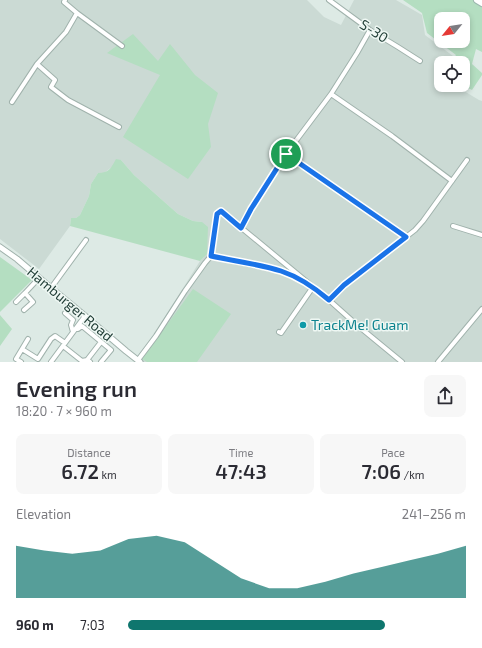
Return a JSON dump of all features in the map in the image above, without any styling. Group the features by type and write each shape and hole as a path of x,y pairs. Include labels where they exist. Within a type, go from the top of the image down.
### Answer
{"main road":[{"path":"478,0 482,3"}],"street":[{"path":"65,0 64,2 77,13 122,46"},
{"name":"S-30","path":"329,0 370,30 420,61"},
{"path":"12,102 37,64 66,32 77,13"},
{"path":"241,228 251,209 286,154 331,94 370,30"},
{"path":"37,64 55,80 51,88 68,100 119,127"},
{"path":"331,94 392,136 452,181"},
{"path":"286,154 406,237"},
{"path":"329,300 344,285 415,230 467,160"},
{"path":"139,361 189,285 211,256 217,214 221,211 402,362"},
{"path":"453,226 482,235"},
{"path":"51,288 86,240"},
{"name":"Hamburger Road","path":"0,247 17,259 139,361"},
{"path":"211,256 282,271 313,287"},
{"path":"16,302 39,278"},
{"path":"279,332 281,333 313,287"},
{"path":"24,310 33,302 25,293"},
{"path":"438,362 482,308"},
{"path":"65,313 73,320 71,325 74,331"},
{"path":"51,362 85,316"},
{"path":"74,331 82,326 111,350 101,362"},
{"path":"22,349 40,361 54,336 82,361 88,361 102,342"},
{"path":"21,362 16,359 28,339"}],"shaded area":[{"path":"0,0 307,0 324,17 341,25 354,0 396,0 422,15 425,35 434,42 434,48 442,48 453,56 434,56 434,92 466,92 482,101 482,362 140,362 138,360 200,261 204,257 202,222 193,221 178,214 134,175 121,160 104,173 98,173 91,184 89,196 80,215 76,218 71,218 70,226 39,269 0,239"}],"green space":[{"path":"403,0 476,0 482,5 482,52 476,49 472,64 482,73 482,75 472,90 470,89 470,56 455,56 447,48 470,48 470,12 434,12 434,38 427,33 422,13"},
{"path":"133,34 158,61 170,44 195,75 218,93 208,124 211,147 188,179 123,137 160,75 107,53"},
{"path":"116,159 121,160 134,175 178,214 193,221 202,222 208,227 207,254 200,261 70,226 71,218 76,218 80,215 89,196 91,184 98,173 105,172 109,169"},
{"path":"0,257 32,280 0,312"},
{"path":"193,289 231,314 197,362 147,362 142,359"},
{"path":"0,315 12,329 0,346"}],"place":[{"name":"TrackMe! Guam","path":"303,325"}],"route":[{"path":"286,154 406,237 344,285 329,300 313,287 282,271 211,256 217,214 221,211 241,228 251,209 286,154"}]}
